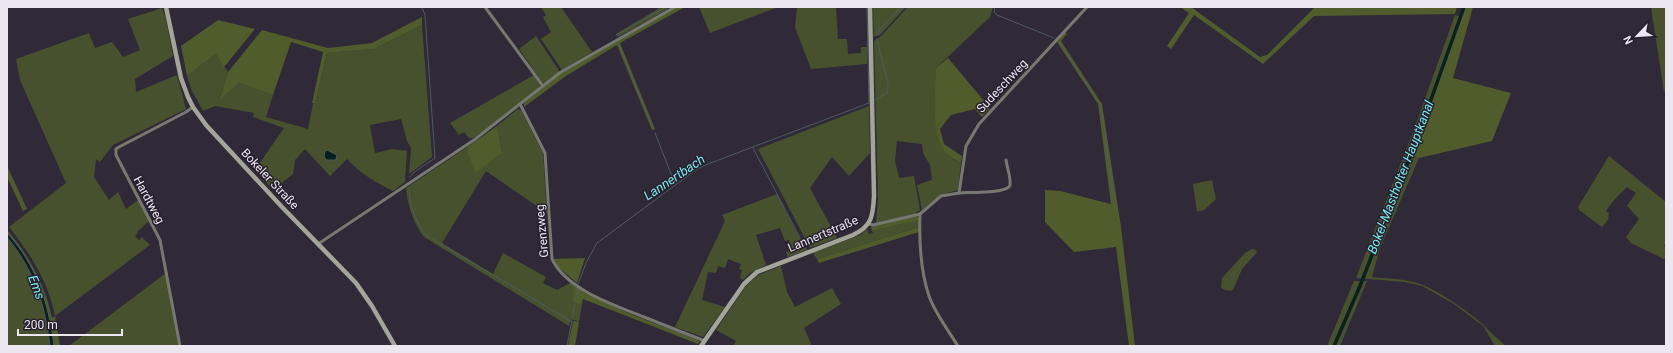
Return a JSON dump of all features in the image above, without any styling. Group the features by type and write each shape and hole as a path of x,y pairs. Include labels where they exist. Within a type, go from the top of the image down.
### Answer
{"street":[{"name":"Bokeler Straße","path":"166,7 182,78 193,107 216,136 362,291 395,346"},
{"path":"485,7 543,86"},
{"path":"318,244 474,140 568,68 675,7"},
{"name":"Lannertstraße","path":"701,346 744,283 752,276 758,272 853,235 869,224 873,212 874,196 870,7"},
{"name":"Sudeschweg","path":"959,192 966,146 979,124 1087,7"},
{"name":"Grenzweg","path":"520,104 545,152 552,259 556,267 576,285 597,298 705,341"},
{"name":"Hardtweg","path":"180,346 160,240 116,154 116,150 193,107"},
{"path":"869,224 874,225 920,214 941,196 959,192 1005,190 1010,184 1006,160"},
{"path":"920,214 920,253 929,296 958,346"}],"green space":[{"path":"541,7 561,7 592,52 562,70 541,39 551,32 543,17 546,15"},
{"path":"661,7 666,7 668,9 618,37 616,34"},
{"path":"677,7 685,7 620,43 655,129 652,130 617,45 566,76 524,107 524,103 562,73"},
{"path":"699,7 778,7 710,33"},
{"path":"797,7 836,7 838,39 847,39 848,54 861,53 861,47 867,47 867,64 811,69 795,27"},
{"path":"873,7 906,7 880,35 872,37 874,34"},
{"path":"908,7 993,7 990,17 936,68 937,114 940,138 943,148 948,155 961,163 958,190 940,195 922,210 917,185 932,180 930,165 923,153 922,144 897,141 895,161 899,178 914,176 920,210 914,214 876,223 878,200 874,41 881,36"},
{"path":"1180,7 1191,7 1260,57 1267,55 1315,7 1457,7 1455,14 1314,16 1263,64 1194,15 1171,49 1167,46 1189,13"},
{"path":"1465,7 1473,7 1453,78 1511,93 1492,141 1419,158 1411,156"},
{"path":"1651,7 1666,7 1666,90 1664,92"},
{"path":"162,8 166,20 173,56 135,79 136,92 177,75 186,109 113,145 100,162 96,159 94,177 109,200 118,192 126,209 138,200 149,221 137,232 138,233 135,236 139,240 142,237 150,245 55,316 48,292 38,269 9,227 66,183 20,80 16,59 89,33 95,48 112,42 123,57 140,50 128,19"},
{"path":"1455,15 1461,17 1409,155 1419,158 1380,248 1372,277 1408,281 1420,284 1435,291 1469,313 1506,346 1495,346 1483,326 1454,304 1422,286 1405,282 1356,278 1413,132"},
{"path":"422,17 422,25 374,49 327,53 315,104 312,103 323,52 291,42 273,95 239,83 219,100 228,72 262,30 328,48 372,43"},
{"path":"218,20 255,29 224,67 216,54 187,76 181,46"},
{"path":"422,25 432,157 409,174 411,148 407,141 401,119 370,125 375,153 392,149 407,151 405,182 393,191 374,181 347,159 330,176 305,149 295,160 293,174 273,190 255,170 284,128 253,117 254,113 215,106 203,111 191,89 187,76 216,54 228,72 219,99 239,83 273,95 266,117 308,129 313,104 315,104 327,53 374,49"},
{"path":"1065,32 1067,34 1061,41 1102,104 1121,227 1135,346 1129,346 1116,247 1074,252 1045,222 1045,190 1060,191 1111,204 1098,104 1057,42"},
{"path":"536,36 560,72 546,83 543,83 519,49"},
{"path":"948,58 990,108 982,117 975,109 951,115 940,129 944,144 962,156 961,163 949,156 942,147 936,126 936,68"},
{"path":"534,75 540,85 539,88 473,138 469,138 464,132 459,135 450,123"},
{"path":"869,106 870,153 849,176 832,157 810,188 837,238 810,248 758,149"},
{"path":"518,109 521,110 543,153 547,213 486,171 442,243 493,274 503,253 546,277 543,283 557,290 572,282 583,299 579,322 571,319 569,326 424,237 414,220 408,201 406,188 466,148 475,172 502,153 497,126"},
{"path":"497,126 502,153 475,173 466,148"},
{"path":"1609,156 1666,202 1666,244 1664,245 1666,249 1666,260 1631,243 1626,237 1639,219 1627,206 1636,193 1627,187 1613,201 1606,211 1609,213 1608,220 1602,227 1579,210 1578,207"},
{"path":"7,166 27,209 23,211 7,177"},
{"path":"1212,180 1216,199 1204,210 1197,212 1193,184"},
{"path":"777,194 806,250 788,257 786,252 792,249 789,240 785,241 780,228 756,235 766,265 750,273 743,280 740,278 742,270 739,269 741,264 728,259 725,268 718,266 716,273 708,272 702,300 725,307 703,337 675,327 725,221 722,215"},
{"path":"917,216 919,220 872,231 871,227 874,226"},
{"path":"919,220 919,227 817,259 813,253 860,235 867,229 869,234 873,233 872,231"},
{"path":"919,227 919,232 819,263 817,259"},
{"path":"7,230 29,260 35,271 45,294 52,318 55,316 60,346 54,346 44,300 33,272 26,259 7,233"},
{"path":"7,237 25,263 37,288 45,314 50,346 7,346"},
{"path":"1252,249 1256,250 1257,252 1242,269 1233,290 1228,291 1223,289 1221,287 1222,278 1245,253"},
{"path":"585,258 577,283 557,266 553,259"},
{"path":"781,266 787,292 795,307 832,288 841,304 804,328 812,346 733,346 736,341 716,330 746,286 758,275"},
{"path":"166,273 179,346 69,346"},
{"path":"1354,281 1367,281 1340,346 1327,346"},
{"path":"574,285 585,293 628,313 700,341 698,344 583,299 580,305 573,301"},
{"path":"573,321 579,322 575,346 568,346"}],"water":[{"path":"327,150 337,155 336,160 326,160 324,156 325,151"},
{"name":"Ems","path":"7,233 26,258 40,285 49,315 54,346 50,346 45,316 37,288 24,262 7,237"}],"waterway":[{"path":"410,177 413,173 435,158 425,15 422,7"},
{"path":"616,35 666,7"},
{"path":"867,7 869,102"},
{"name":"Lannertbach","path":"878,35 879,30 901,7"},
{"path":"995,7 994,12 997,15 1054,38"},
{"name":"Bokel-Mastholter Hauptkanal","path":"1334,346 1360,286 1418,136 1464,7"},
{"name":"Lannertbach","path":"875,100 887,93 888,83 877,39"},
{"path":"618,42 653,129"},
{"path":"1060,43 1101,106 1115,210"},
{"name":"Lannertbach","path":"578,284 586,263 597,243 697,169 869,103"},
{"path":"655,133 675,184"},
{"path":"753,148 807,251"},
{"path":"409,188 410,200 414,213 419,225 426,235 572,322"},
{"name":"Lannertbach","path":"567,346 578,288"}]}
